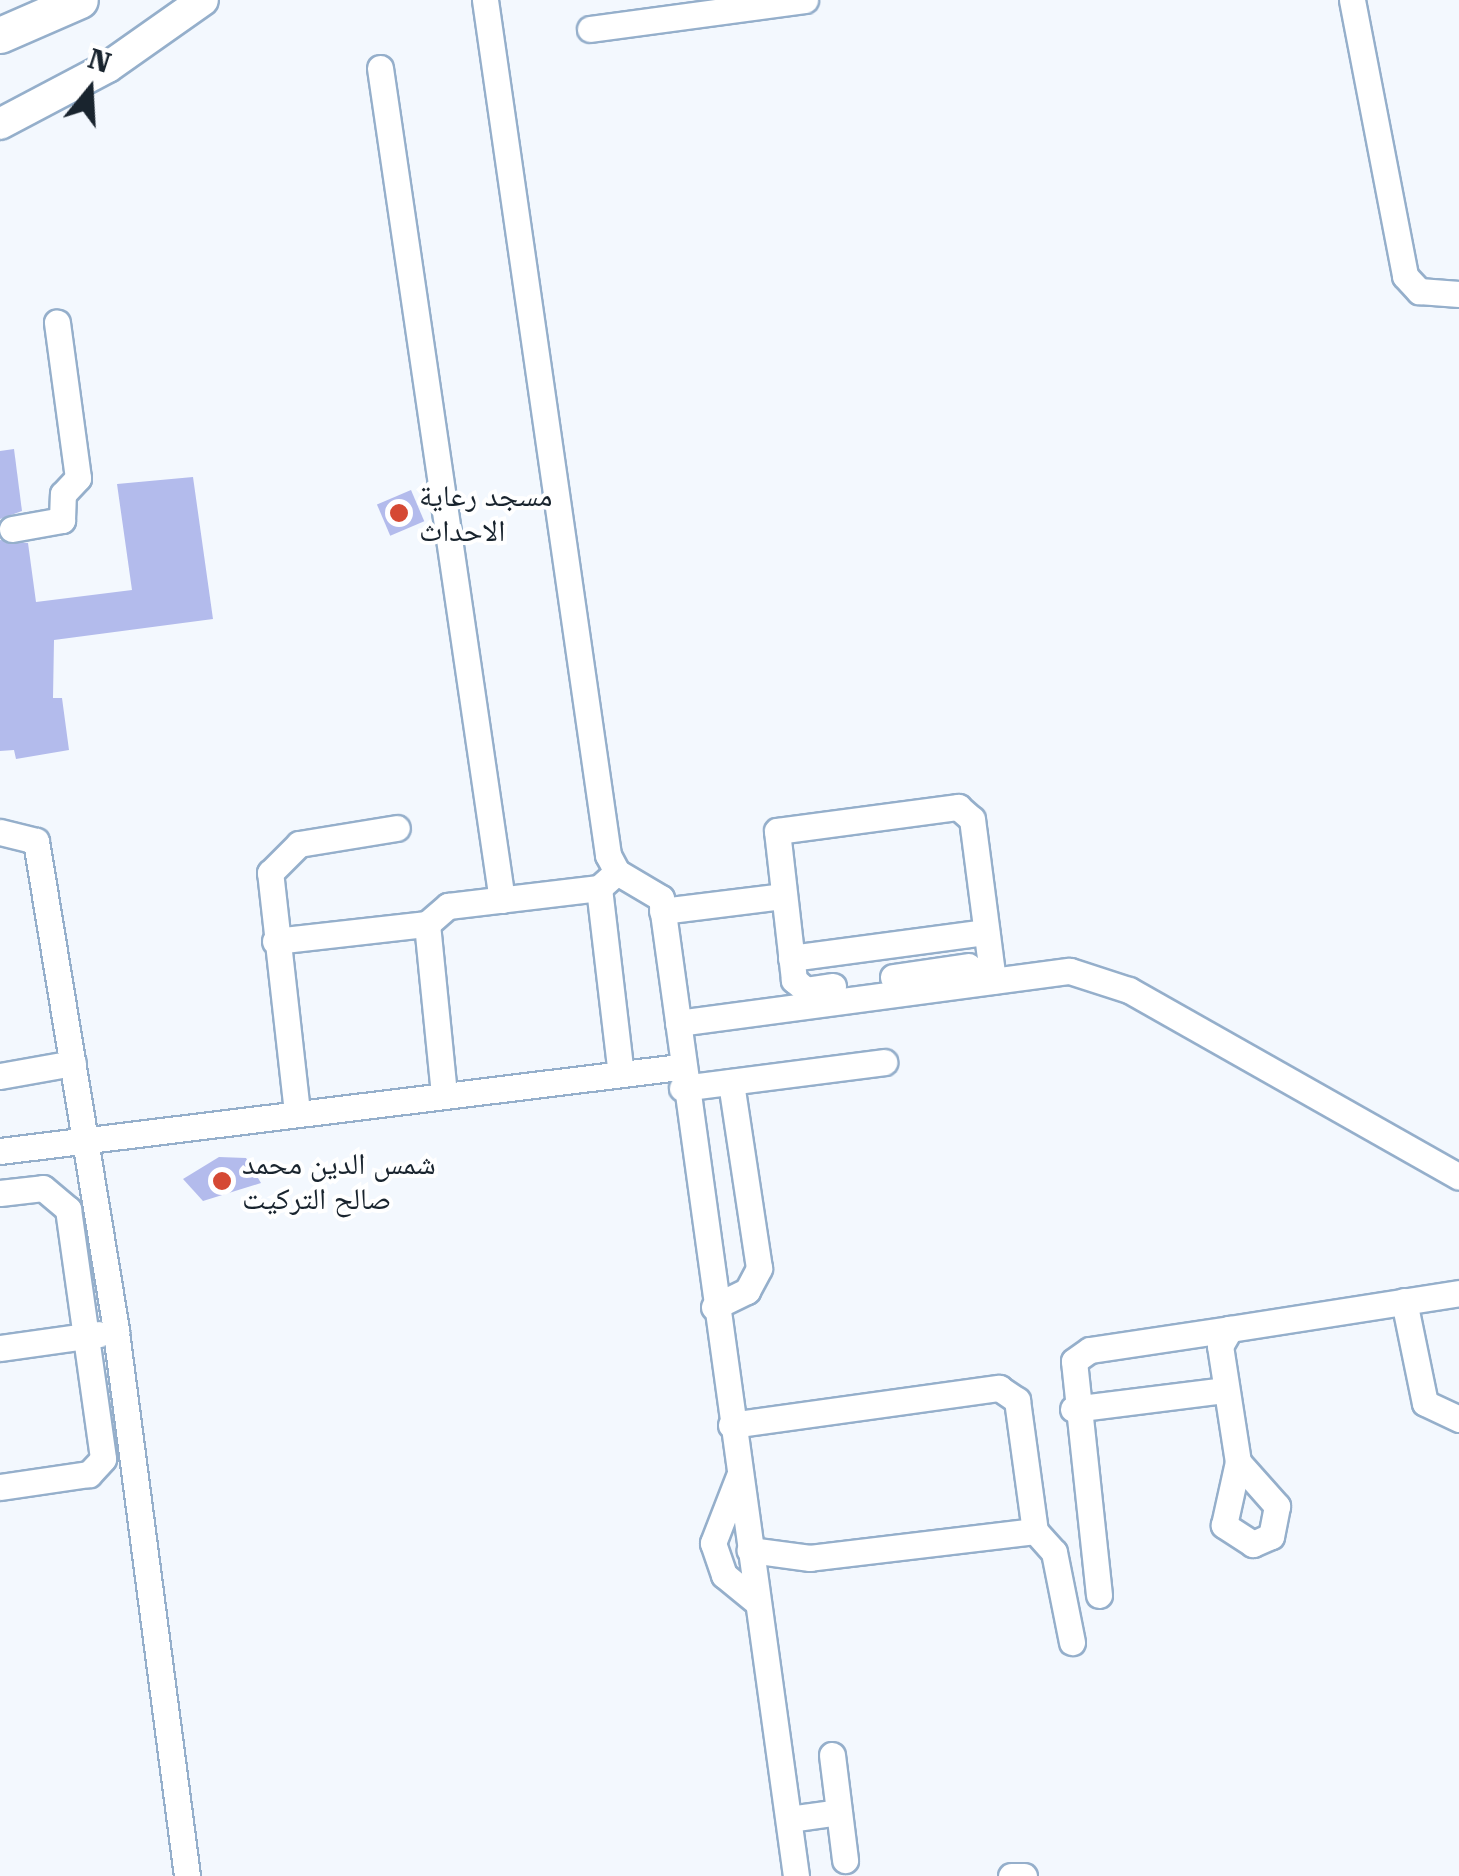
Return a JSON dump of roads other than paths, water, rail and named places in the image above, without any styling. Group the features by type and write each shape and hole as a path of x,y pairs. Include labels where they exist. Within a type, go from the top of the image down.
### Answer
{"highway":[{"path":"0,34 80,0"}],"main road":[{"path":"0,124 108,66 203,0"}],"lane":[{"path":"486,0 608,880 622,1074"},
{"path":"590,29 805,0"},
{"path":"1352,0 1405,276 1419,291 1459,294"},
{"path":"380,68 502,900"},
{"path":"12,530 62,520 63,494 78,478 57,322"},
{"path":"977,977 972,819 958,806 786,826 775,843 791,958 806,990 1070,971 1129,990 1459,1177"},
{"path":"297,1112 270,873 278,855 396,828"},
{"path":"0,832 36,841 116,1332 187,1876"},
{"path":"275,941 427,924 448,906 608,880 660,898 678,1023 680,1077 796,1876"},
{"path":"662,911 782,896"},
{"path":"427,924 444,1094"},
{"path":"791,958 974,934"},
{"path":"678,1023 977,977"},
{"path":"0,1151 622,1074 731,1082 884,1062"},
{"path":"0,1076 73,1063"},
{"path":"714,1307 747,1291 759,1268 731,1082"},
{"path":"0,1193 43,1188 68,1209 99,1468 0,1487"},
{"path":"1100,1596 1073,1410 1070,1371 1080,1354 1459,1293"},
{"path":"1404,1302 1426,1403 1459,1418"},
{"path":"1230,1329 1220,1346 1238,1462"},
{"path":"0,1348 116,1332"},
{"path":"732,1426 998,1388 1017,1400 1035,1531 1054,1552 1072,1642"},
{"path":"1073,1410 1226,1390"},
{"path":"739,1476 714,1543 724,1575 757,1602"},
{"path":"750,1550 810,1558 1035,1531"},
{"path":"832,1755 845,1860"},
{"path":"789,1819 839,1812"},
{"path":"1011,1876 1024,1876"}],"place":[{"name":"مسجد رعاية الاحداث","path":"399,513"},
{"name":"شمس الدين محمد صالح التركيت","path":"222,1181"}]}
